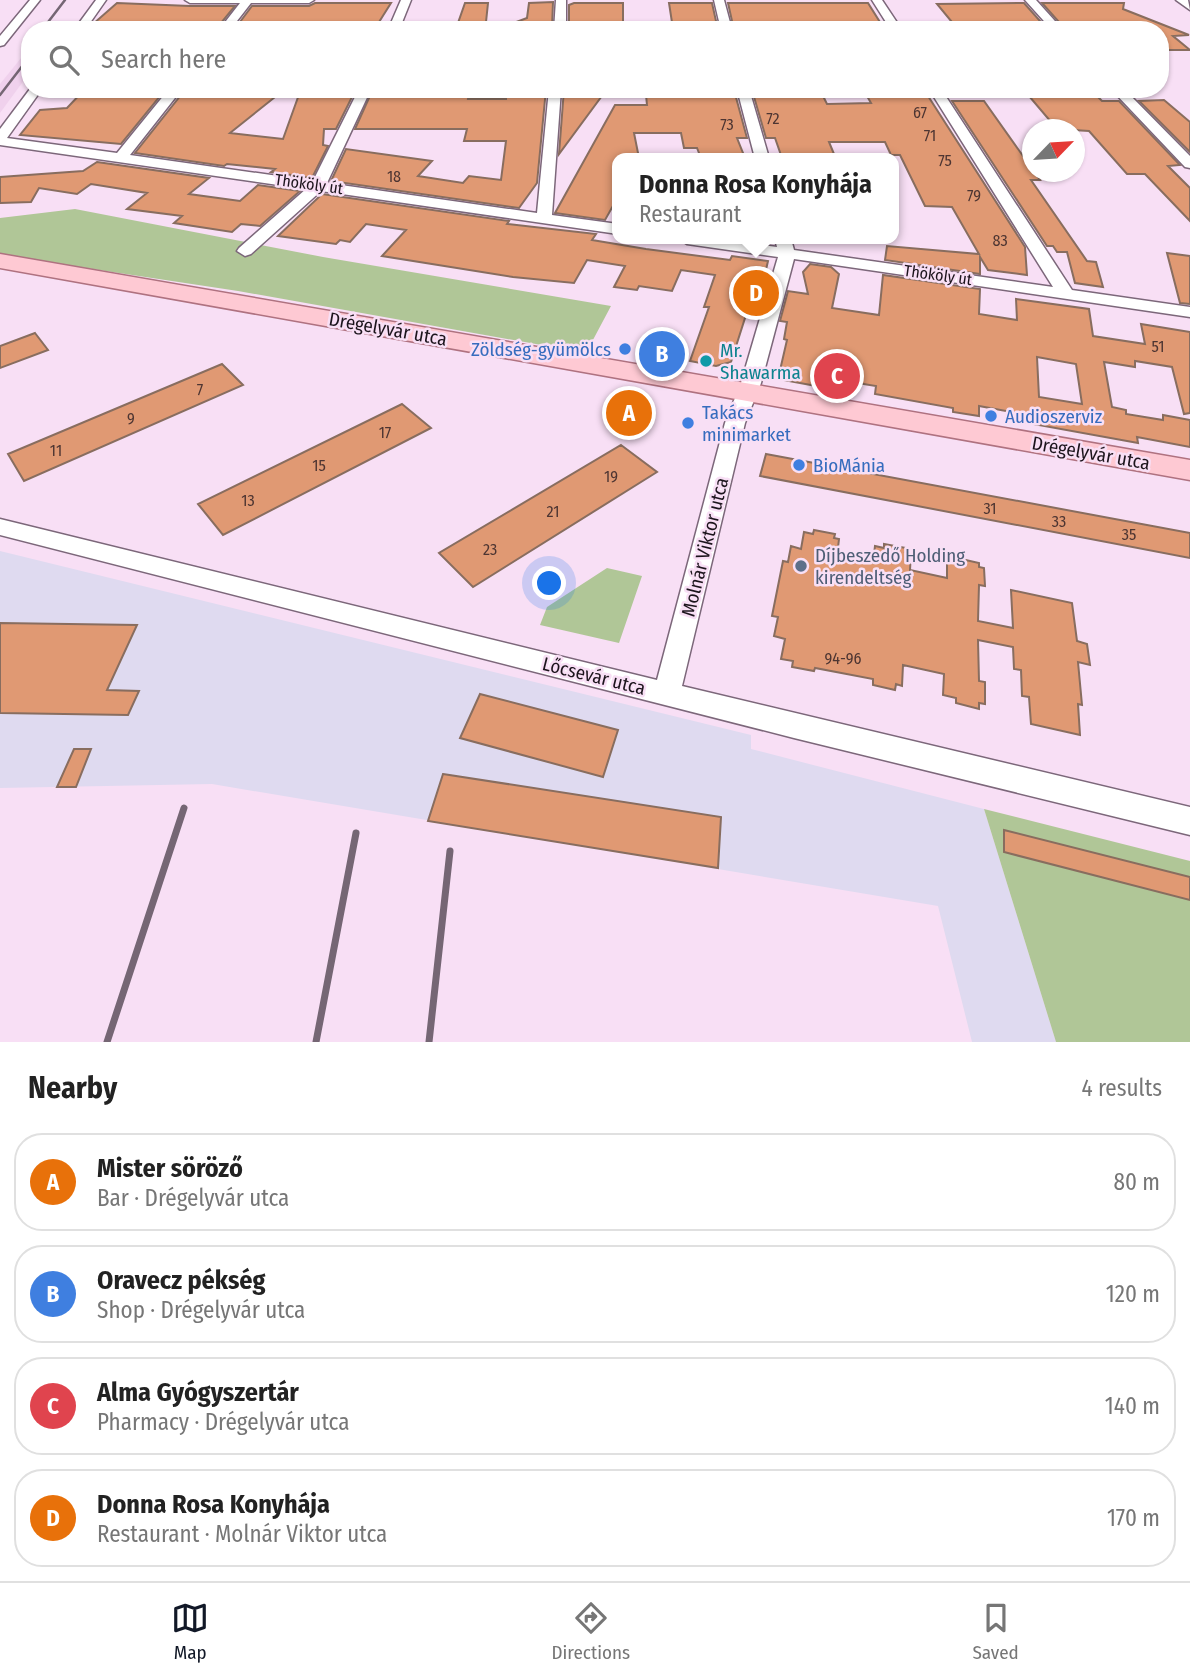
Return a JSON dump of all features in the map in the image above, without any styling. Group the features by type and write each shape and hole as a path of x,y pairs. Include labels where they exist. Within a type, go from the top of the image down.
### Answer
{"main road":[{"name":"Drégelyvár utca","path":"0,261 1190,471"}],"street":[{"path":"0,43 35,0"},
{"path":"86,21 101,0"},
{"path":"190,0 309,0"},
{"path":"231,21 248,0"},
{"path":"397,21 406,0"},
{"path":"560,21 561,0"},
{"path":"719,0 725,21"},
{"path":"877,0 891,21"},
{"path":"1030,0 1050,21"},
{"path":"1181,0 1190,7"},
{"path":"0,17 20,19"},
{"path":"0,140 30,98"},
{"path":"121,158 169,98"},
{"path":"245,251 319,185 361,98"},
{"path":"544,218 554,98"},
{"path":"745,98 761,153"},
{"path":"941,98 1066,294"},
{"path":"1125,98 1190,164"},
{"name":"Thököly út","path":"0,140 612,228"},
{"name":"Thököly út","path":"757,244 785,246 1066,294 1190,312"},
{"name":"Molnár Viktor utca","path":"667,694 734,423 751,383 785,246"},
{"name":"Lőcsevár utca","path":"0,527 212,577 289,599 667,694 1190,821"}],"shaded area":[{"path":"21,58 21,84 0,113 0,84"},
{"path":"0,551 751,735 751,749 984,809 1056,1042 972,1042 938,906 212,784 0,788"}],"green space":[{"path":"75,209 323,257 611,306 586,353 238,291 0,255 0,218"},
{"path":"607,568 642,576 619,643 540,625 547,607"},
{"path":"984,809 1190,861 1190,1042 1056,1042"}],"building":[{"path":"553,2 552,21 519,21 527,18 529,3"},
{"path":"117,3 235,6 223,21 96,21"},
{"path":"315,3 391,3 380,21 241,21 252,6 309,6"},
{"path":"465,3 488,3 486,21 459,21"},
{"path":"623,3 623,21 569,21 569,5"},
{"path":"669,3 712,3 716,21 672,21"},
{"path":"728,3 868,3 879,21 732,21"},
{"path":"1024,3 1040,21 951,21 937,4"},
{"path":"1042,3 1124,3 1123,9 1153,21 1058,21"},
{"path":"1169,27 1189,35 1173,36 1190,50 1169,50"},
{"path":"76,98 159,98 121,144 20,135 40,110 67,108"},
{"path":"179,98 274,98 230,133 283,139 298,98 352,98 336,129 324,129 323,145 328,146 312,178 271,172 275,169 227,164 224,166 135,153"},
{"path":"369,98 545,98 537,183 519,208 331,181 346,149 432,161 418,176 463,183 469,176 501,180 506,141 464,141 467,129 355,129"},
{"path":"563,98 600,98 559,154"},
{"path":"646,98 736,98 747,138 737,138 743,153 699,153 697,148 684,148 681,133 634,133 638,153 612,153 612,208 605,220 555,213 615,105 647,105"},
{"path":"754,98 824,98 827,104 871,103 868,98 929,98 1025,247 1027,275 988,270 980,257 980,274 885,260 887,246 979,254 952,207 925,206 899,153 890,153 885,142 829,142 834,153 780,153 775,138 766,138"},
{"path":"1031,98 1099,98 1102,101 1119,101 1180,165 1168,166 1190,188 1190,221 1145,174 1127,174 1089,131 1085,131 1085,119 1048,119"},
{"path":"1164,100 1190,122 1190,152 1139,101"},
{"path":"952,101 984,101 1022,155 1022,182 1032,182 1087,261 1096,262 1103,287 1075,283 1067,252 1057,252 1053,246 1047,246"},
{"path":"97,162 209,178 189,194 240,201 258,185 300,191 260,226 241,224 232,232 174,223 182,216 127,209 147,193 91,184 77,194 39,188 31,202 0,203 0,177 83,171"},
{"path":"322,194 509,221 507,224 596,234 592,240 612,244 730,260 732,256 768,261 762,287 766,288 758,317 746,315 731,362 716,366 690,361 709,307 704,307 715,275 681,270 672,291 639,286 637,290 614,287 625,266 587,260 574,283 513,277 382,256 406,230 366,224 350,242 340,240 336,244 278,236"},
{"path":"1167,253 1190,256 1190,304 1180,303"},
{"path":"810,264 831,267 839,274 832,308 879,315 883,275 980,289 979,314 1017,320 1016,299 1089,309 1093,336 1145,344 1141,324 1190,332 1190,413 1184,414 1172,367 1135,361 1135,367 1104,362 1112,407 1126,410 1126,414 1163,420 1163,415 1190,420 1190,447 1137,437 1138,443 1022,422 1022,414 979,406 979,416 953,412 953,408 875,394 876,386 839,380 838,390 778,379 787,340 784,339 787,322 780,321 788,291 808,294 803,272","holes":["1037,357 1076,364 1082,404 1039,397"]},
{"path":"35,333 48,350 0,368 0,346"},
{"path":"222,364 243,385 24,481 8,454"},
{"path":"402,404 431,428 223,535 198,504"},
{"path":"621,445 657,472 473,587 439,553"},
{"path":"766,454 1190,533 1190,558 760,476"},
{"path":"814,530 835,534 834,538 839,539 837,556 873,563 875,546 884,548 884,544 906,548 905,552 911,553 910,570 947,578 947,560 957,562 957,558 979,563 979,567 984,568 985,586 979,585 978,621 1013,628 1011,590 1072,603 1077,641 1087,644 1090,665 1078,662 1082,705 1078,704 1080,735 1031,724 1029,697 1022,696 1021,670 1014,669 1013,647 978,640 979,681 985,682 985,704 979,703 979,709 956,703 956,698 943,695 944,674 903,665 902,686 896,684 895,690 873,685 873,679 815,668 814,671 792,667 793,661 781,659 785,639 774,636 778,617 772,616 783,561 788,562 791,546 801,549 804,532 813,534"},
{"path":"0,623 137,625 107,690 139,691 128,715 0,713"},
{"path":"480,694 618,730 603,777 460,738"},
{"path":"74,749 91,749 76,787 57,787"},
{"path":"443,774 721,817 718,868 428,821"},
{"path":"1004,830 1190,877 1190,900 1004,852"}],"railway":[{"path":"49,21 65,0"},
{"path":"0,95 21,68"},
{"path":"107,1042 184,808"},
{"path":"316,1042 356,833"},
{"path":"429,1042 450,851"}],"place":[{"name":"Donna Rosa Konyhája","path":"756,293"},
{"name":"Zöldség-gyümölcs","path":"625,349"},
{"name":"Oravecz pékség","path":"662,354"},
{"name":"Mr. Shawarma","path":"706,361"},
{"name":"Alma Gyógyszertár","path":"837,376"},
{"name":"Mister söröző","path":"629,413"},
{"name":"Audioszerviz","path":"991,416"},
{"name":"Takács minimarket","path":"688,423"},
{"name":"BioMánia","path":"799,465"},
{"name":"Díjbeszedő Holding kirendeltség","path":"801,566"}]}
